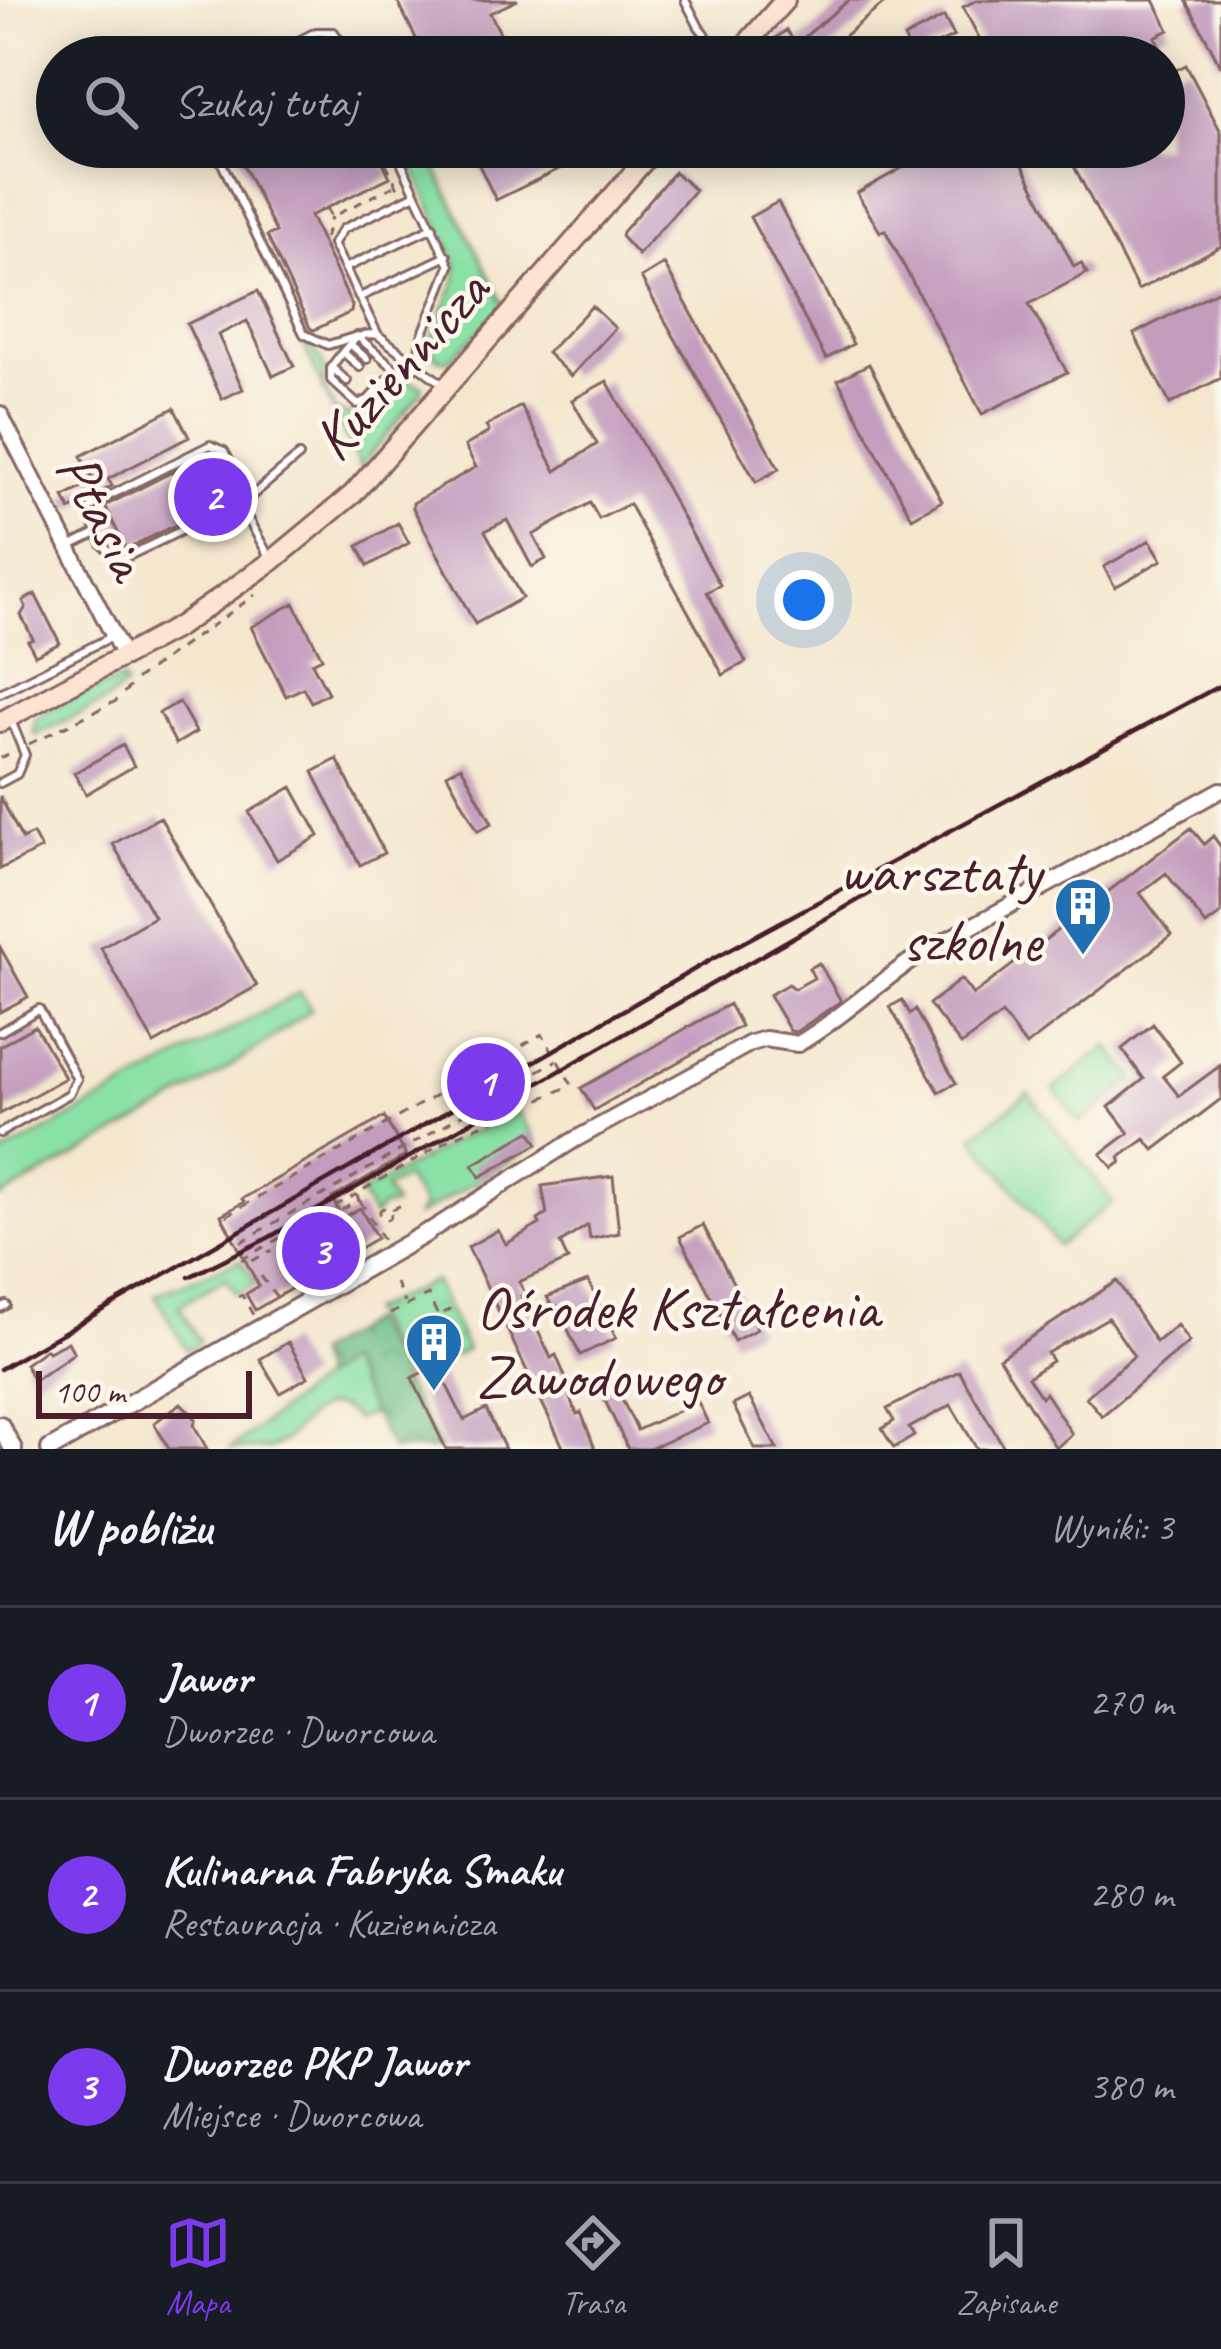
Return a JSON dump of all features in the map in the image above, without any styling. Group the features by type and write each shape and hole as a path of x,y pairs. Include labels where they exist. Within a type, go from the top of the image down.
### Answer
{"main road":[{"path":"753,36 785,0"},
{"name":"Kuziennicza","path":"2,708 125,658 272,561 353,494 638,168"}],"street":[{"name":"Ptasia","path":"0,414 125,658"},
{"path":"50,1449 428,1232 574,1140 751,1043 765,1039 798,1044 837,1020 921,954 1221,790"},
{"path":"0,1425 13,1449"}],"lane":[{"path":"685,0 706,36"},
{"path":"308,36 334,32 337,36"},
{"path":"224,168 304,334 328,345 364,332 378,335 446,388"},
{"path":"404,168 450,266 420,341 419,366"},
{"path":"378,335 334,244 336,234 416,194"},
{"path":"345,268 433,227"},
{"path":"360,297 447,256"},
{"path":"357,336 331,367 331,380 363,405 389,377 419,366"},
{"path":"357,336 399,372"},
{"path":"350,344 367,359"},
{"path":"344,352 360,367"},
{"path":"331,367 346,381"},
{"path":"378,368 389,377"},
{"path":"371,376 382,386"},
{"path":"358,391 368,400"},
{"path":"249,498 224,451 210,446 92,506 88,518 109,553 120,560 130,558 249,498 299,456"},
{"path":"239,503 272,561"},
{"path":"68,547 96,533"},
{"path":"0,783 21,769 24,746 2,708 114,636"},
{"path":"0,1032 39,1009 77,1078 69,1094 0,1133"}],"path":[{"path":"326,208 331,217 396,185 388,168"},
{"path":"376,184 381,193"},
{"path":"317,231 328,226"},
{"path":"0,758 116,700 138,678 258,592"},
{"path":"226,1216 542,1034 572,1085 452,1138 308,1229"},
{"path":"241,1242 557,1060"},
{"path":"358,1197 384,1241"},
{"path":"242,1260 358,1197"},
{"path":"373,1222 387,1220 390,1211 400,1205"},
{"path":"252,1262 272,1250"},
{"path":"261,1276 274,1299"},
{"path":"396,1283 406,1306"},
{"path":"238,1297 242,1295 254,1317"},
{"path":"390,1314 428,1295 438,1316 452,1309"}],"green space":[{"path":"413,168 435,168 505,308 447,361 436,357 429,344 455,283 457,265"},
{"path":"300,338 317,353 335,412 350,415 363,426 405,379 422,386 422,392 360,467"},
{"path":"123,680 125,687 105,702 34,735 35,719 64,700"},
{"path":"300,992 311,1009 275,1036 159,1110 0,1198 0,1156"},
{"path":"1108,1046 1135,1079 1080,1123 1054,1089"},
{"path":"1028,1093 1113,1202 1058,1246 973,1136"},
{"path":"518,1112 538,1144 416,1217 423,1207 405,1178 385,1189 394,1205 381,1207 373,1217 360,1194 452,1142"},
{"path":"240,1260 256,1283 236,1294 226,1278 179,1306 200,1342 187,1350 155,1295"},
{"path":"434,1281 467,1350 402,1379 369,1311"},
{"path":"369,1321 440,1449 391,1449 346,1361 321,1379 315,1354"},
{"path":"345,1360 373,1413 356,1420 331,1406 310,1415 269,1449 230,1449"}],"building":[{"path":"397,0 518,0 490,13 502,36 415,36"},
{"path":"849,0 888,0 844,36 806,36"},
{"path":"977,0 1154,0 1169,30 1157,36 978,36 963,7"},
{"path":"1186,0 1221,0 1221,67 1208,42"},
{"path":"944,17 954,36 908,36"},
{"path":"1186,65 1221,132 1221,246 1138,290 1075,168 1185,168"},
{"path":"244,168 386,168 390,177 310,216 351,312 310,328 267,236 276,232"},
{"path":"480,168 561,168 496,200"},
{"path":"902,168 1024,168 1074,267 1081,263 1087,273 1029,304 1067,372 982,414 885,230 880,232 857,193"},
{"path":"674,172 695,190 638,255 622,232"},
{"path":"778,202 853,344 826,359 750,217"},
{"path":"664,264 779,469 756,482 641,278"},
{"path":"1221,289 1221,378 1170,404 1134,334"},
{"path":"258,291 294,366 273,376 247,321 218,335 243,389 222,399 187,324"},
{"path":"592,306 615,328 571,376 547,353"},
{"path":"869,364 942,501 912,518 838,380"},
{"path":"607,381 720,585 707,592 746,662 723,675 629,504 599,519 590,503 533,535 546,559 532,567 507,520 485,531 522,598 475,624 413,508 413,503 476,467 465,446 489,432 486,426 521,406 556,471 597,444 572,400"},
{"path":"174,408 189,437 108,479 112,486 70,510 64,497 94,482 81,456"},
{"path":"206,455 229,499 126,549 105,506"},
{"path":"398,523 409,543 368,566 358,546"},
{"path":"1150,540 1162,560 1115,587 1104,567"},
{"path":"35,594 60,643 35,655 21,615 26,607 23,601"},
{"path":"294,603 322,658 312,663 328,693 311,702 303,688 286,696 251,627"},
{"path":"179,702 196,732 176,744 159,713"},
{"path":"123,745 134,766 86,794 74,773"},
{"path":"337,759 384,853 360,865 313,772"},
{"path":"461,766 492,823 478,831 447,774"},
{"path":"292,787 319,836 277,860 249,812"},
{"path":"0,796 22,839 33,834 41,849 0,869"},
{"path":"160,817 257,986 154,1044 101,948 154,917 113,844"},
{"name":"warsztaty szkolne","path":"1191,828 1204,844 1213,836 1221,847 1221,914 1206,925 1166,873 1140,893 1172,935 1026,1046 1002,1014 961,1045 929,1004 961,979 973,995"},
{"path":"0,947 28,997 0,1012"},
{"path":"819,963 841,1001 796,1032 790,1031 769,995 814,978 809,968"},
{"path":"902,1000 910,1014 915,1010 956,1083 939,1092 890,1007"},
{"path":"729,1004 741,1026 594,1110 581,1088"},
{"path":"1153,1024 1181,1062 1163,1076 1179,1096 1221,1065 1221,1099 1154,1150 1145,1139 1113,1168 1101,1154 1129,1133 1109,1107 1144,1079 1122,1049"},
{"path":"35,1026 65,1078 0,1114 0,1046"},
{"path":"384,1117 406,1155 332,1198 342,1218 360,1208 377,1238 255,1310 246,1294 259,1286 221,1215"},
{"path":"530,1131 538,1144 480,1177 473,1165"},
{"path":"613,1176 619,1233 590,1239 588,1225 560,1243 568,1260 519,1282 525,1293 521,1296 551,1358 556,1355 566,1379 562,1381 595,1449 564,1449 468,1247 498,1230 506,1244 540,1224 538,1220 547,1214 542,1186"},
{"path":"703,1225 757,1329 734,1341 680,1237"},
{"path":"588,1281 616,1338 580,1355 557,1306 552,1307 547,1297"},
{"path":"1117,1281 1156,1342 1177,1325 1189,1342 1102,1416 1086,1397 1134,1356 1108,1318 1047,1353 1052,1361 1028,1377 1041,1397 1045,1393 1072,1434 1056,1448 999,1358"},
{"path":"68,1342 74,1353 34,1381 25,1364 46,1349"},
{"path":"288,1342 308,1377 280,1393 260,1359"},
{"path":"437,1366 464,1420 486,1409 505,1449 446,1449 412,1378"},
{"path":"959,1371 1005,1449 977,1449 951,1405 909,1428 914,1436 894,1448 882,1429 894,1421 887,1409"},
{"path":"609,1373 637,1430 698,1402 708,1423 649,1449 628,1449 601,1392 599,1378"},
{"path":"749,1397 777,1449 755,1449 733,1405"},
{"path":"181,1403 196,1419 194,1425 207,1449 169,1449 154,1423"}],"railway":[{"path":"0,1369 714,958 1221,685"},
{"path":"189,1277 268,1238 874,891"}],"place":[{"name":"Kulinarna Fabryka Smaku","path":"213,497"},
{"name":"warsztaty szkolne","path":"1083,957"},
{"name":"Jawor","path":"486,1082"},
{"name":"Dworzec PKP Jawor","path":"321,1251"},
{"name":"Ośrodek Kształcenia Zawodowego","path":"434,1393"}]}
